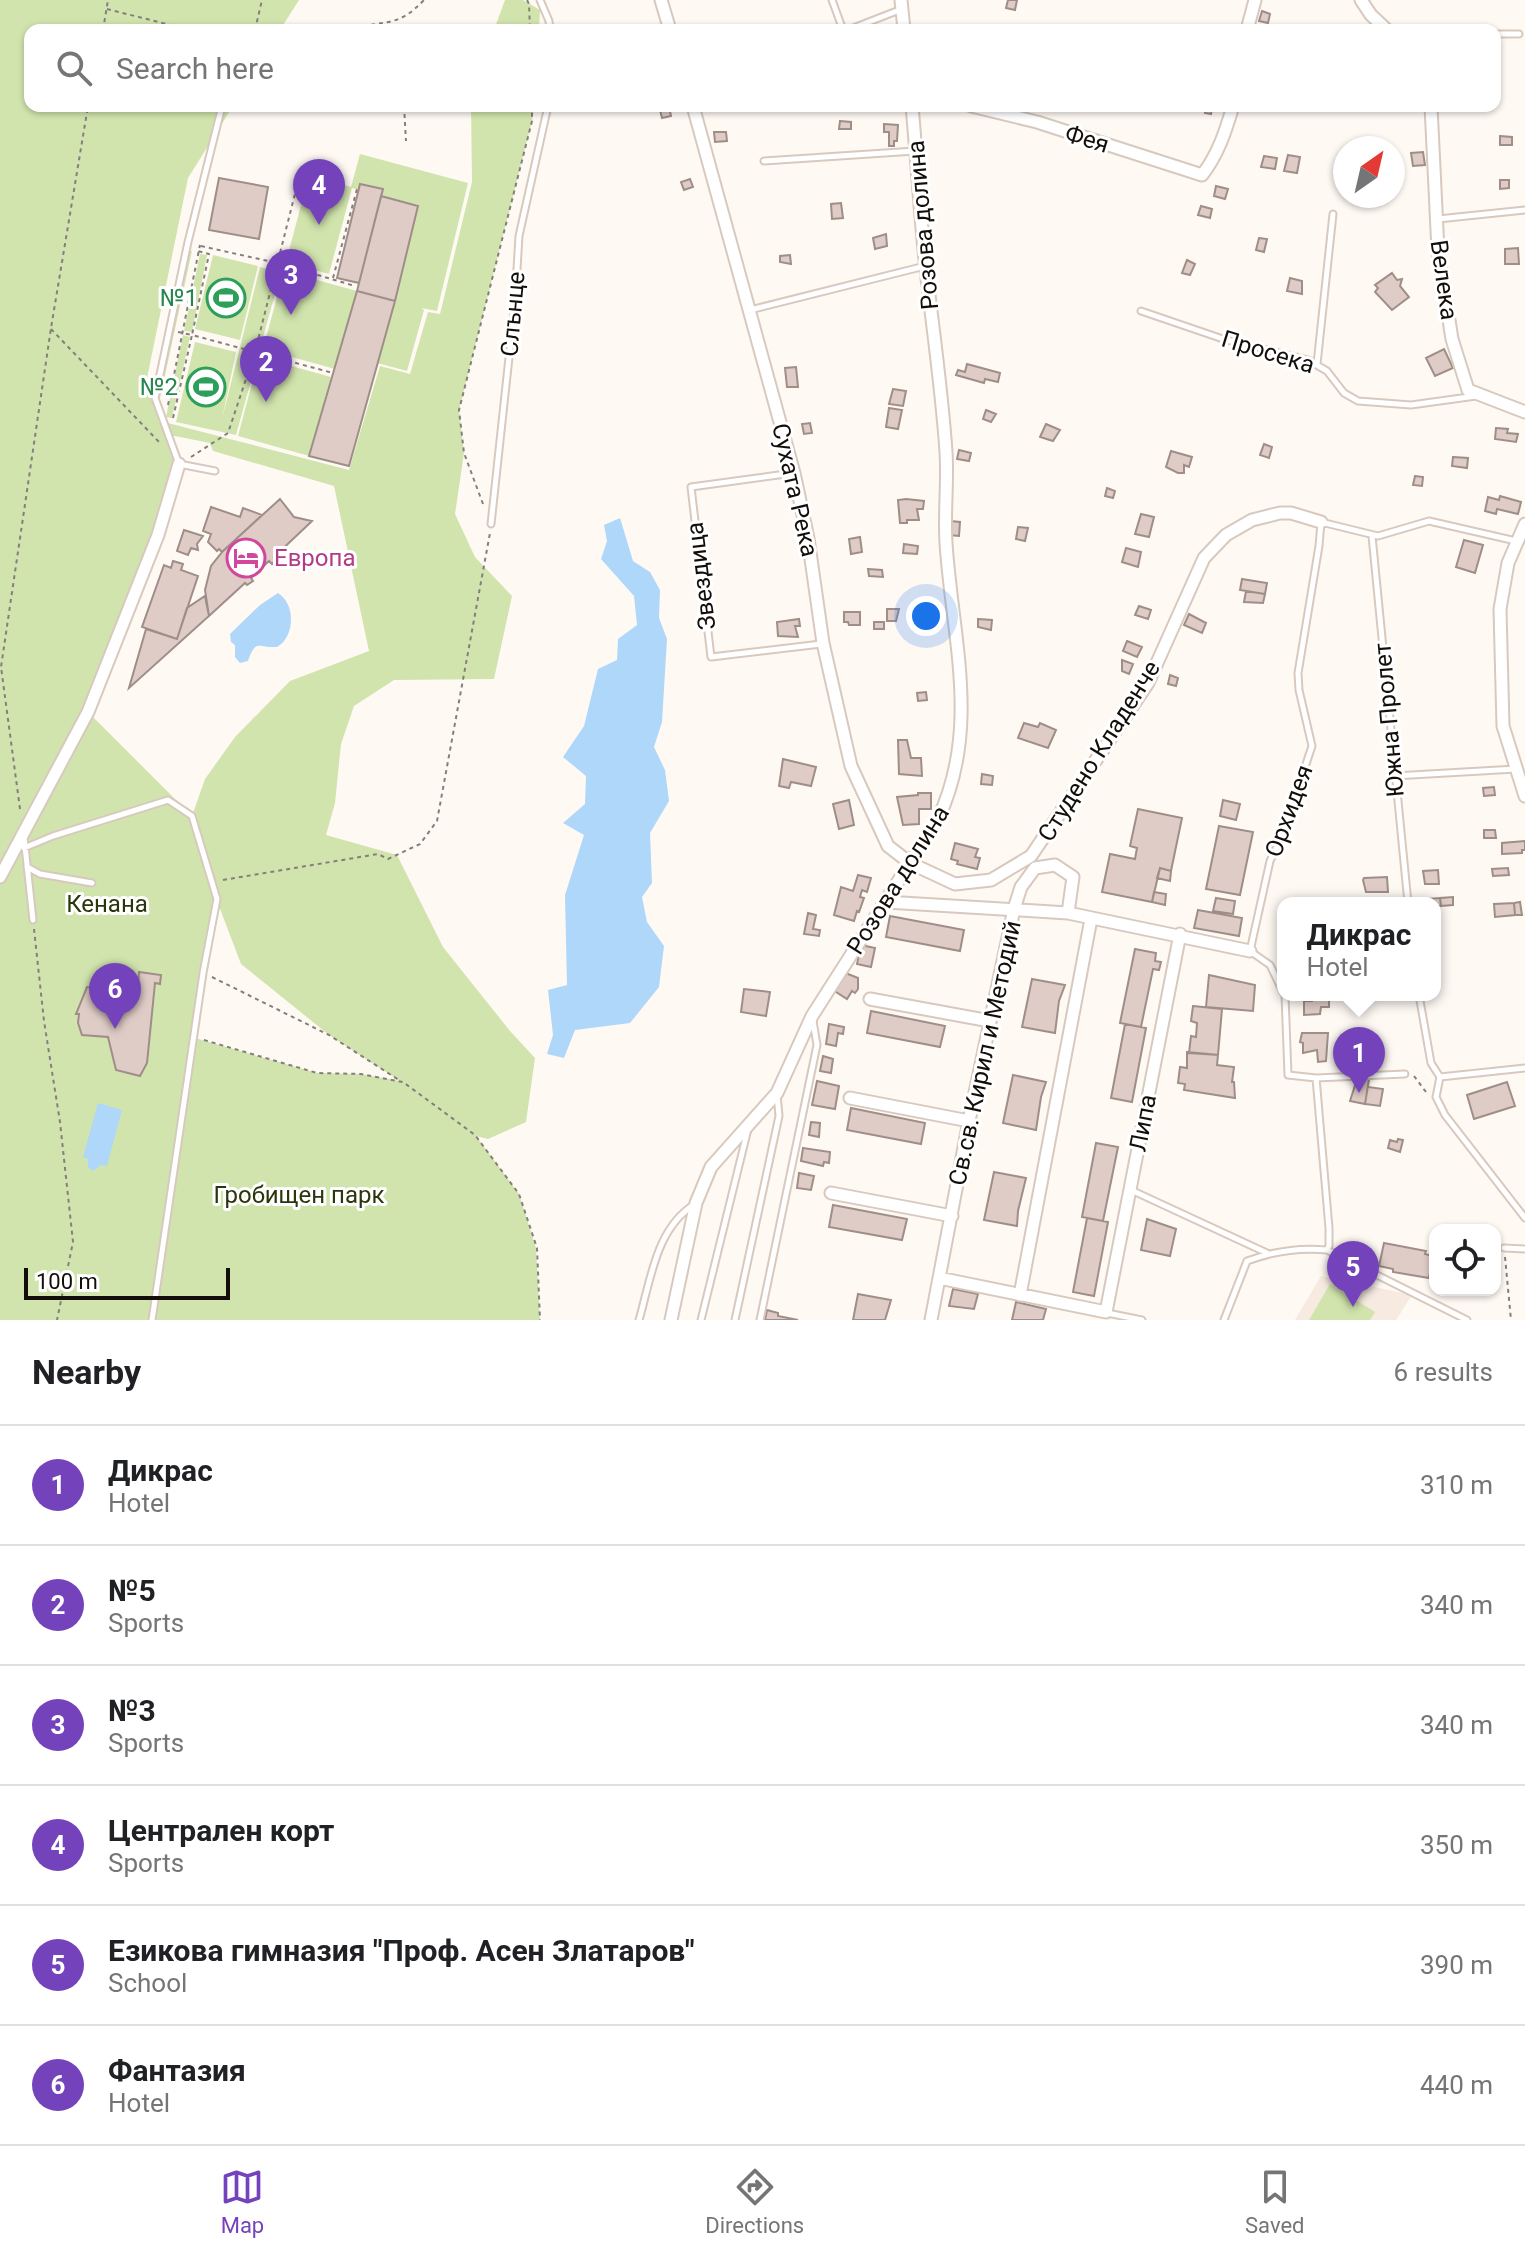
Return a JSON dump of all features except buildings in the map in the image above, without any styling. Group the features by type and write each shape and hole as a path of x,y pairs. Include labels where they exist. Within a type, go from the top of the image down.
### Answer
{"street":[{"path":"661,0 668,24"},
{"path":"1249,24 1255,0"},
{"path":"1361,0 1381,24"},
{"name":"Сухата Река","path":"695,112 794,473 808,538 823,644 851,766 888,846 910,863"},
{"name":"Розова долина","path":"671,1320 696,1203 711,1167 777,1093 812,1016 938,819 948,798 961,725 962,682 946,547 946,452 925,266 913,112"},
{"name":"Фея","path":"996,112 1037,122 1202,175 1221,143 1231,112"},
{"name":"Велека","path":"1431,112 1438,251 1452,339 1468,390 1480,395"},
{"path":"1480,395 1525,412"},
{"path":"0,877 88,712 158,535 179,464"},
{"name":"Студено Кладенче","path":"910,863 955,884 991,880 1033,862 1148,683 1199,566 1210,550 1252,520 1291,513 1321,522"},
{"path":"1525,524 1508,563 1500,609 1502,715 1525,796"},
{"path":"1033,862 1055,865 1073,877 1068,913"},
{"name":"Св.св. Кирил и Методий","path":"931,1320 1014,909 1033,862"},
{"path":"886,902 1068,913 1250,951"},
{"path":"1020,1295 1091,919"},
{"name":"Липа","path":"1099,1314 1130,1189 1180,934"},
{"path":"870,999 990,1021"},
{"path":"850,1098 969,1121"},
{"path":"831,1193 952,1216"},
{"path":"939,1278 1099,1314"}],"lane":[{"path":"540,0 549,24"},
{"path":"832,0 842,24"},
{"path":"858,24 901,5"},
{"path":"1501,34 1519,34"},
{"path":"215,471 179,464 155,398 221,112"},
{"name":"Слънце","path":"491,524 515,302 519,236 547,112"},
{"path":"764,161 916,151"},
{"path":"1437,219 1525,210"},
{"path":"1317,364 1333,214"},
{"path":"749,310 925,266"},
{"name":"Просека","path":"1141,311 1223,339 1317,364 1327,371 1344,393 1358,401 1411,405 1480,395"},
{"name":"Звездица","path":"794,473 691,487 711,657 823,644"},
{"path":"1321,522 1372,536 1385,536 1429,521 1518,542"},
{"name":"Орхидея","path":"1250,951 1270,861 1282,836 1312,746 1298,673 1321,522"},
{"name":"Южна Пролет","path":"1372,536 1407,897"},
{"path":"1394,776 1517,769"},
{"path":"24,848 168,800 192,816 217,899 203,973 152,1320"},
{"path":"24,834 33,920"},
{"path":"27,867 40,874 92,883"},
{"path":"1250,951 1270,965 1277,979"},
{"path":"1284,1001 1288,1075 1316,1078 1405,1074"},
{"path":"1420,1001 1431,1063 1440,1077 1436,1097 1445,1115 1525,1218"},
{"path":"760,1320 817,1045 812,1016"},
{"path":"1440,1077 1525,1068"},
{"path":"1316,1078 1329,1228 1327,1250"},
{"path":"735,1320 779,1116 777,1093"},
{"path":"701,1320 749,1125"},
{"path":"1130,1189 1268,1253"},
{"path":"639,1320 666,1231 681,1212 696,1203"},
{"path":"1224,1320 1247,1261 1268,1253 1302,1248 1327,1250 1467,1320"},
{"path":"1504,1248 1525,1249"},
{"path":"1099,1314 1142,1320"}],"path":[{"path":"104,24 108,0"},
{"path":"256,24 262,0"},
{"path":"377,24 397,21 424,0"},
{"path":"527,0 530,24"},
{"path":"107,9 166,24"},
{"path":"24,834 1,667 51,328 87,112"},
{"path":"404,112 406,141"},
{"path":"211,882 378,854 388,859 420,844 437,821 491,524 464,453 459,410 532,112"},
{"path":"179,464 228,433 255,352 301,170"},
{"path":"333,279 357,189"},
{"path":"164,423 200,245 355,286"},
{"path":"173,420 209,254 187,248"},
{"path":"51,328 159,442"},
{"path":"169,329 333,373"},
{"path":"35,937 73,1242 57,1320"},
{"path":"203,973 329,1035 403,1082 475,1135 519,1194 537,1248 540,1320"},
{"path":"195,1038 317,1073 361,1074 403,1082"},
{"path":"1405,1074 1417,1076 1424,1091 1436,1097"},
{"path":"1504,1248 1511,1320"}],"shaded area":[{"path":"1321,1276 1412,1295 1396,1320 1295,1320"}],"green space":[{"path":"0,0 299,0 284,24 24,24 24,112 229,112 188,178 145,388 169,432 168,423 349,470 380,366 410,374 428,312 440,314 472,182 471,112 533,112 459,410 464,453 455,514 475,557 512,596 494,679 394,680 354,706 341,744 335,803 326,835 397,855 443,947 535,1058 526,1122 488,1139 476,1136 519,1194 536,1248 540,1320 0,1320","holes":["170,435 210,443 213,451 334,486 369,651 290,681 235,737 205,779 192,816 89,713 179,464","217,901 241,964 329,1035 400,1081 361,1074 317,1073 195,1038"]},
{"path":"505,0 523,0 540,10 539,24 496,24"},
{"path":"360,154 468,183 437,311 421,308 424,310 407,371 377,363 418,205 352,188 329,274 286,262 309,175 351,187"},
{"path":"188,250 192,251 160,398 157,398"},
{"path":"200,254 207,255 192,332 184,331"},
{"name":"№1","path":"213,255 258,266 240,340 195,329"},
{"path":"260,267 281,272 236,435 176,422 195,342 236,352 222,419"},
{"path":"284,271 357,291 335,369 263,349"},
{"path":"183,335 190,337 172,418 166,417"},
{"path":"259,357 331,377 309,456 238,436"},
{"path":"1330,1284 1375,1312 1370,1320 1309,1320"}],"water":[{"path":"620,518 633,561 650,572 660,590 659,618 667,639 662,722 654,747 665,770 669,801 650,833 652,883 642,897 647,922 664,946 659,987 630,1023 575,1030 564,1058 547,1054 553,1035 548,990 567,985 565,895 584,835 563,823 585,804 586,776 563,757 584,726 598,669 617,660 618,639 637,625 634,596 601,559 607,541 604,525"},
{"path":"278,593 284,598 290,612 287,636 277,647 256,647 248,661 240,663 235,657 235,645 231,642 230,634 260,605"},
{"path":"98,1103 122,1110 107,1166 101,1165 93,1171 88,1167 88,1159 83,1157"}],"place":[{"name":"Централен корт","path":"319,225"},
{"name":"№1","path":"226,298"},
{"name":"№3","path":"291,315"},
{"name":"№2","path":"206,387"},
{"name":"№5","path":"266,402"},
{"name":"Европа","path":"246,558"},
{"name":"Фантазия","path":"115,1029"},
{"name":"Дикрас","path":"1359,1093"},
{"name":"Езикова гимназия \"Проф. Асен Златаров\"","path":"1353,1307"}],"park label":[{"name":"Кенана","path":"107,904"},
{"name":"Гробищен парк","path":"299,1195"}]}
